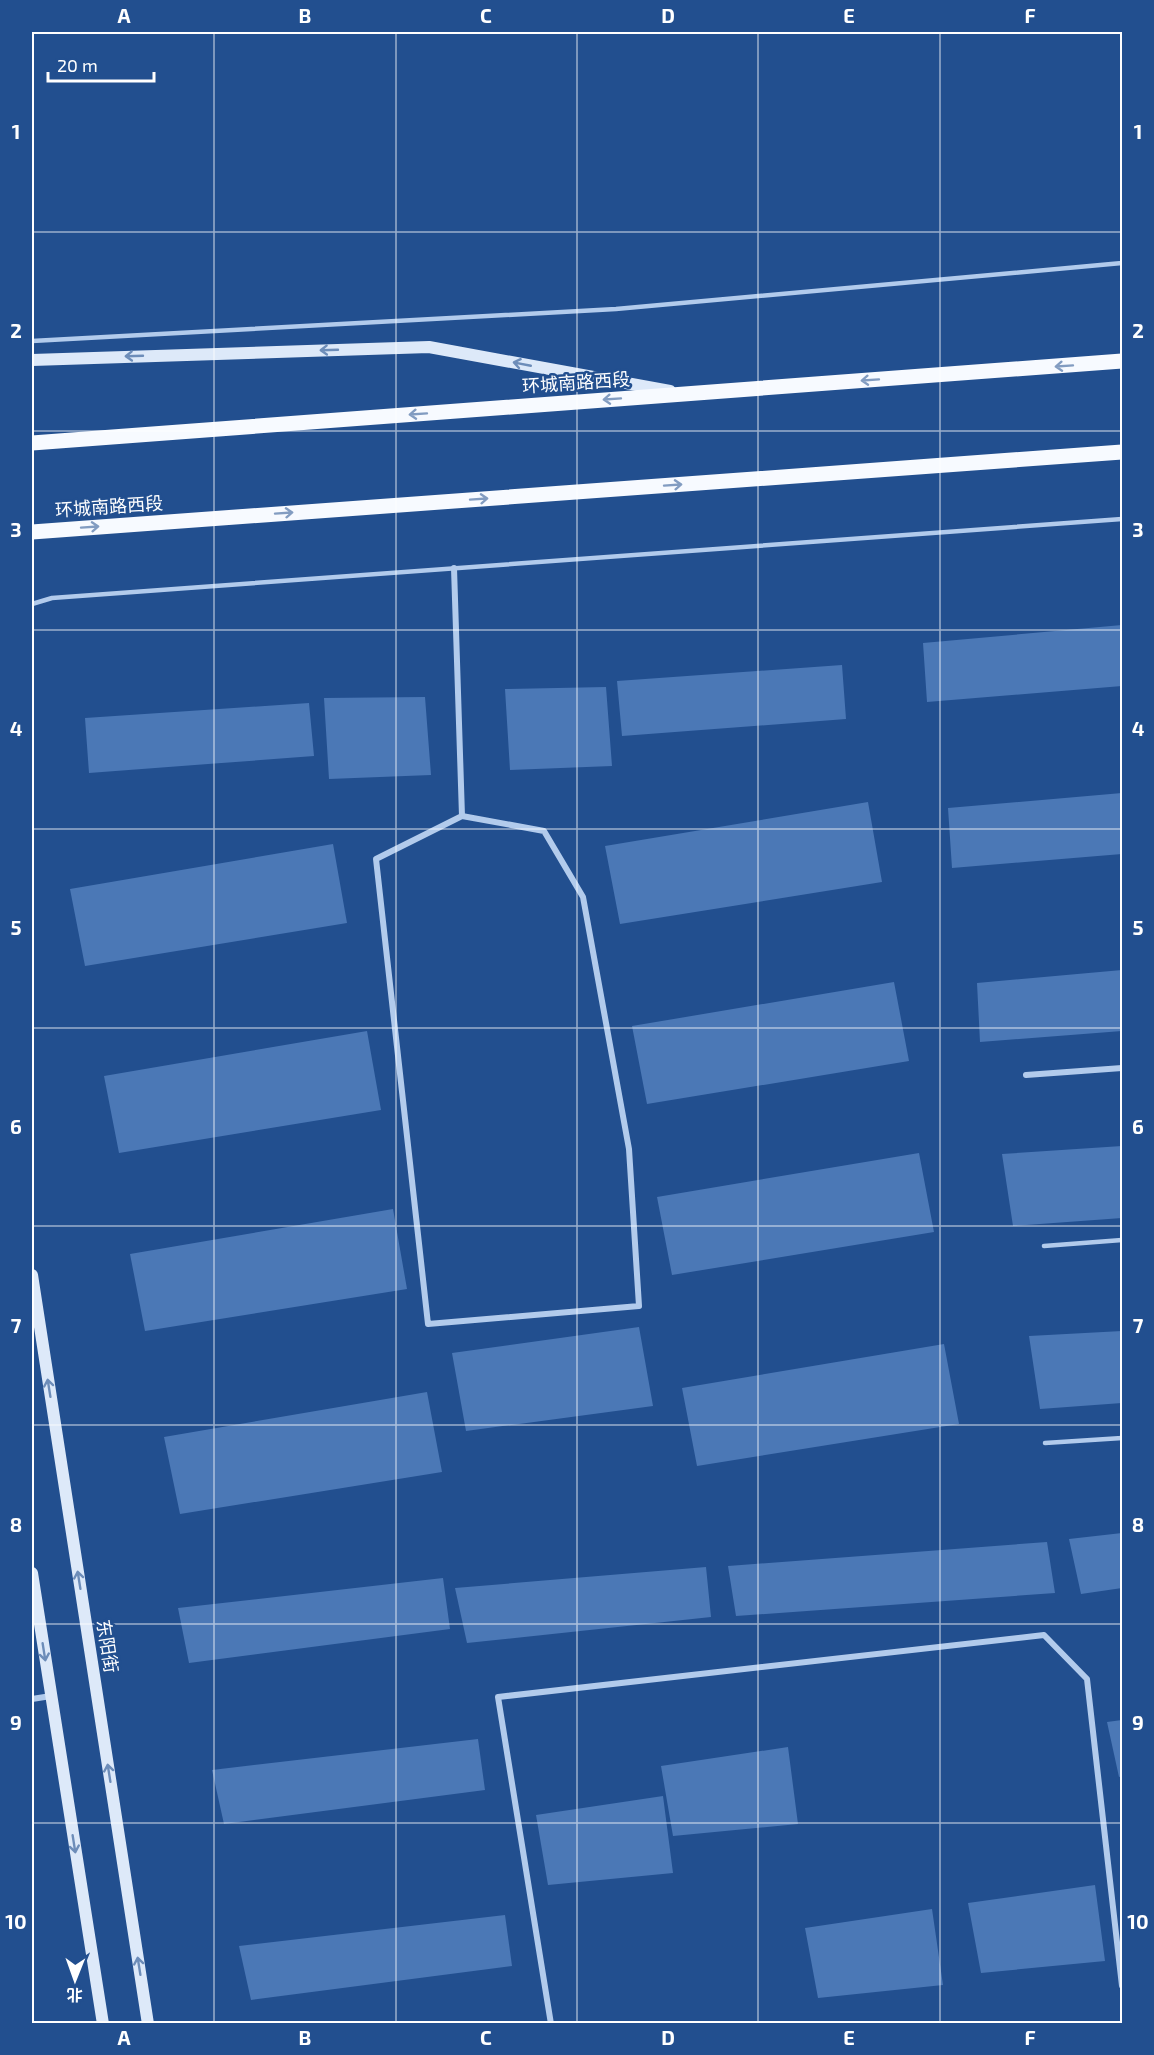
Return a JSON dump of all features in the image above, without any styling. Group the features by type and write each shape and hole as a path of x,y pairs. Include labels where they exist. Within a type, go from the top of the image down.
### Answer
{"main road":[{"path":"32,360 429,347 683,394"},
{"name":"环城南路西段","path":"32,443 1122,361"},
{"name":"环城南路西段","path":"32,532 1122,452"},
{"name":"东阳街","path":"32,1275 148,2024"},
{"path":"32,1573 102,2024"}],"street":[{"path":"454,568 462,816"},
{"path":"462,816 544,831 583,897 629,1149 639,1305 428,1324 376,859 462,816"},
{"path":"1026,1075 1122,1068"},
{"path":"551,2024 498,1696 1044,1635 1087,1679 1122,1986"},
{"path":"32,1699 51,1696"}],"lane":[{"path":"32,341 616,309 1122,264"},
{"path":"32,604 52,598 1122,519"},
{"path":"1044,1246 1122,1240"},
{"path":"1045,1443 1122,1438"}],"building":[{"path":"1122,625 1122,686 927,702 923,643"},
{"path":"842,665 846,719 622,736 617,681"},
{"path":"606,687 612,766 510,770 505,689"},
{"path":"425,697 431,775 329,779 324,698"},
{"path":"309,703 314,756 89,773 85,718"},
{"path":"1122,793 1122,854 952,868 948,808"},
{"path":"868,802 882,882 620,924 605,846"},
{"path":"333,844 347,923 85,966 70,889"},
{"path":"1122,970 1122,1031 980,1042 977,983"},
{"path":"894,982 909,1061 647,1104 632,1026"},
{"path":"367,1031 381,1110 119,1153 104,1076"},
{"path":"1122,1146 1122,1218 1013,1226 1002,1154"},
{"path":"919,1153 934,1232 672,1275 657,1197"},
{"path":"393,1209 407,1289 145,1331 130,1254"},
{"path":"639,1327 653,1406 466,1431 452,1353"},
{"path":"1122,1331 1122,1403 1040,1409 1029,1336"},
{"path":"944,1344 959,1424 697,1466 682,1388"},
{"path":"427,1392 442,1472 180,1514 164,1437"},
{"path":"1122,1533 1122,1588 1081,1594 1069,1539"},
{"path":"1047,1542 1055,1593 736,1616 728,1566"},
{"path":"706,1567 711,1617 467,1643 455,1588"},
{"path":"443,1578 450,1629 189,1663 178,1608"},
{"path":"1122,1720 1122,1776 1119,1777 1107,1722"},
{"path":"478,1739 485,1790 224,1824 212,1770"},
{"path":"788,1747 798,1824 673,1836 661,1766"},
{"path":"663,1796 673,1873 548,1885 536,1815"},
{"path":"1095,1885 1105,1961 981,1973 968,1903"},
{"path":"932,1909 943,1985 818,1998 805,1928"},
{"path":"505,1915 512,1966 251,2000 239,1946"}]}
